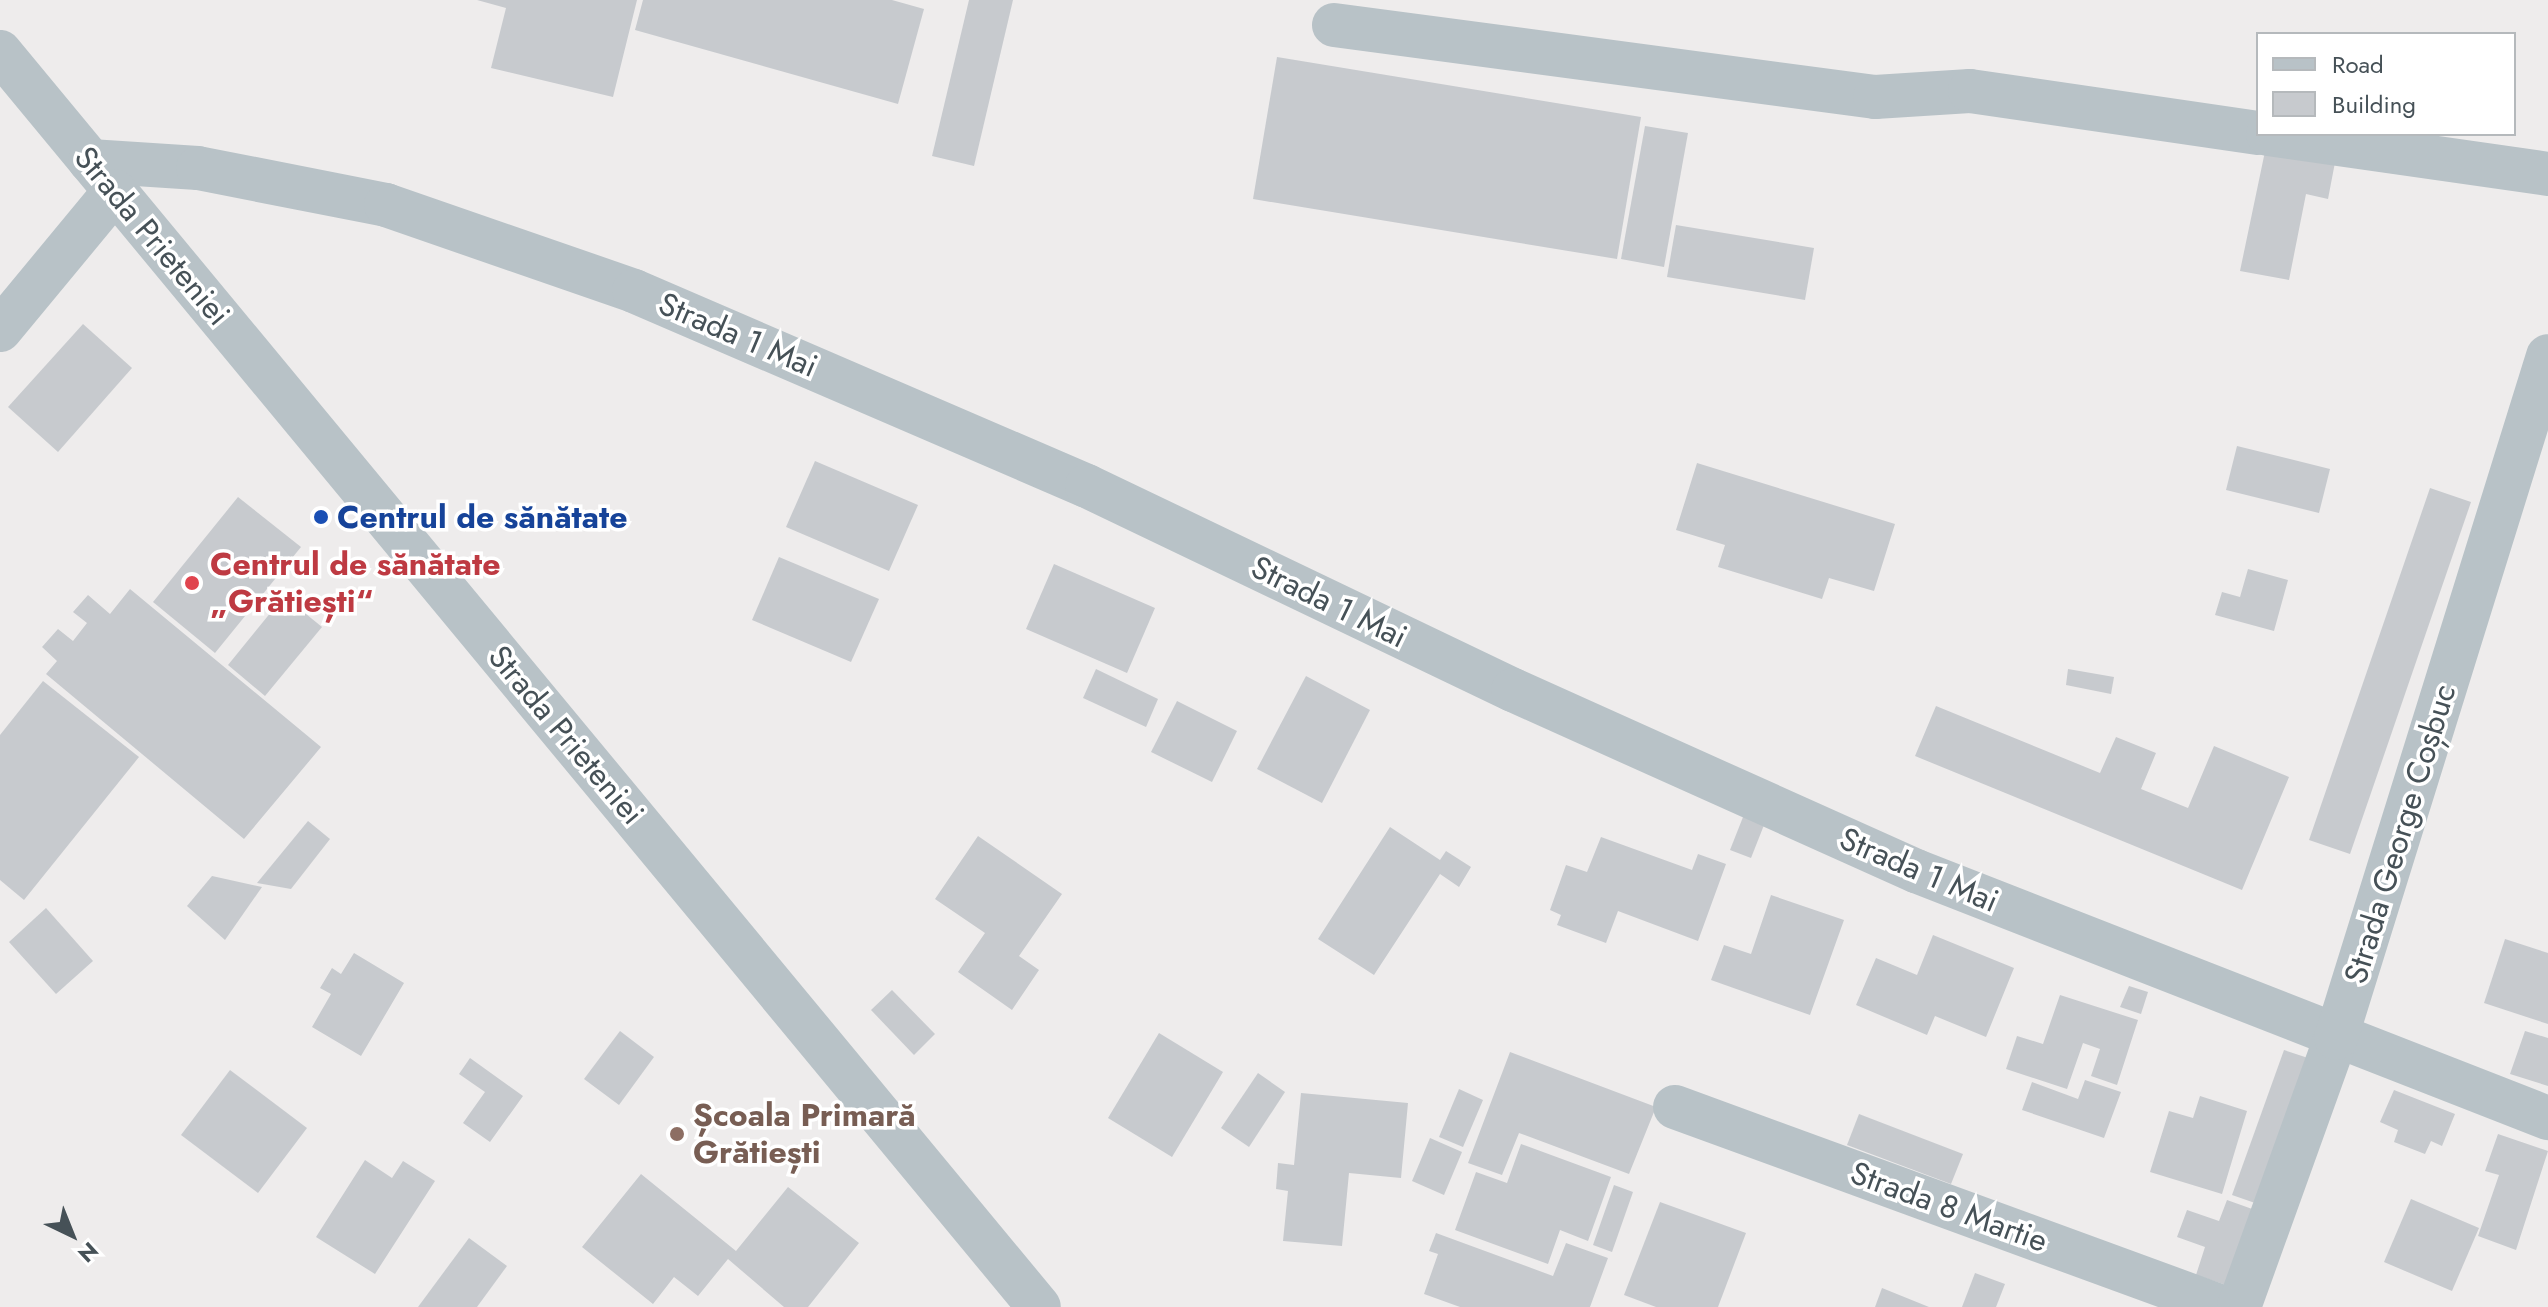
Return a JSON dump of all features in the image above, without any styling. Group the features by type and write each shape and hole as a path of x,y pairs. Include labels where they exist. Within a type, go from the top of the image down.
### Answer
{"street":[{"path":"1334,25 1875,97 1970,91 2256,133"},
{"name":"Strada Prieteniei","path":"0,52 1039,1307"},
{"path":"2282,136 2548,174"},
{"name":"Strada 1 Mai","path":"102,176 198,168 386,205 634,291 1087,486 1513,690 1916,871 2336,1038 2548,1118"},
{"path":"0,330 102,176"},
{"name":"Strada George Coșbuc","path":"2239,1307 2336,1038 2548,356"},
{"name":"Strada 8 Martie","path":"1675,1107 2222,1307"}],"building":[{"path":"477,0 637,0 613,97 491,68 506,8"},
{"path":"643,0 892,0 924,9 898,104 635,30"},
{"path":"969,0 1013,0 974,166 932,156"},
{"path":"1277,57 1641,117 1617,259 1253,199"},
{"path":"1645,126 1688,133 1664,267 1621,259"},
{"path":"2268,137 2337,152 2328,199 2306,194 2289,280 2240,271"},
{"path":"1676,225 1814,248 1805,300 1667,277"},
{"path":"83,324 132,368 58,452 8,407"},
{"path":"2237,446 2330,469 2319,513 2226,490"},
{"path":"815,461 918,505 889,571 786,527"},
{"path":"1697,463 1895,524 1874,591 1829,578 1822,599 1718,567 1725,545 1676,530"},
{"path":"2430,488 2471,502 2350,854 2309,840"},
{"path":"238,497 301,547 215,653 153,602"},
{"path":"779,557 879,599 851,662 752,620"},
{"path":"1054,564 1155,608 1127,673 1026,629"},
{"path":"2248,569 2288,580 2274,631 2215,615 2222,592 2240,597"},
{"path":"130,589 321,747 244,839 46,674 57,661 42,647 58,629 73,641 87,623 73,612 88,595 110,614"},
{"path":"284,596 322,627 265,696 228,665"},
{"path":"1096,669 1158,699 1146,727 1083,698"},
{"path":"2068,669 2114,677 2111,694 2066,685"},
{"path":"1306,676 1370,710 1322,803 1257,769"},
{"path":"43,681 139,757 24,900 0,880 0,735"},
{"path":"1177,701 1237,731 1212,782 1151,752"},
{"path":"1936,706 2100,773 2116,737 2156,753 2141,789 2188,808 2214,746 2289,777 2242,890 1915,756"},
{"path":"1745,812 1766,820 1751,858 1730,850"},
{"path":"308,821 330,839 291,889 257,883"},
{"path":"1390,827 1440,860 1446,851 1471,867 1459,887 1440,874 1374,975 1318,939"},
{"path":"978,836 1062,894 1019,956 1039,970 1012,1010 958,972 985,933 935,899"},
{"path":"1601,837 1692,870 1698,854 1726,864 1698,941 1618,911 1606,943 1557,925 1561,915 1550,910 1566,865 1587,872"},
{"path":"212,876 262,887 225,940 187,906"},
{"path":"1771,895 1844,920 1810,1015 1711,980 1724,945 1751,954"},
{"path":"46,908 93,961 56,994 9,942"},
{"path":"1933,935 2014,968 1986,1037 1935,1016 1927,1035 1856,1005 1876,958 1917,975"},
{"path":"2505,939 2548,953 2548,1024 2484,1003"},
{"path":"354,953 404,983 361,1056 312,1027 331,994 320,988 332,968 341,974"},
{"path":"2129,986 2148,992 2141,1014 2120,1007"},
{"path":"892,990 935,1034 914,1055 871,1010"},
{"path":"2060,995 2138,1020 2117,1085 2091,1076 2100,1049 2083,1043 2067,1089 2006,1069 2017,1036 2043,1044"},
{"path":"620,1031 654,1057 619,1105 584,1079"},
{"path":"2525,1031 2548,1038 2548,1086 2510,1074"},
{"path":"1159,1033 1223,1072 1172,1157 1108,1118"},
{"path":"2284,1050 2308,1058 2255,1203 2232,1195"},
{"path":"1510,1052 1656,1107 1629,1174 1519,1133 1502,1175 1468,1163"},
{"path":"470,1058 523,1096 490,1142 463,1123 485,1092 459,1074"},
{"path":"230,1070 307,1128 258,1193 181,1135"},
{"path":"1258,1073 1285,1092 1249,1147 1221,1128"},
{"path":"2085,1080 2121,1092 2104,1138 2022,1110 2032,1082 2078,1099"},
{"path":"1459,1089 1483,1100 1463,1147 1439,1137"},
{"path":"2394,1090 2455,1114 2442,1146 2431,1141 2425,1154 2394,1142 2398,1130 2380,1122"},
{"path":"1301,1093 1408,1103 1401,1178 1349,1173 1342,1246 1283,1241 1288,1191 1276,1189 1278,1163 1294,1165"},
{"path":"2200,1096 2247,1111 2222,1194 2150,1172 2169,1111 2193,1118"},
{"path":"1859,1114 1963,1154 1951,1184 1847,1145"},
{"path":"2498,1134 2548,1151 2516,1250 2478,1236 2499,1175 2485,1171"},
{"path":"1430,1138 1462,1152 1444,1195 1412,1181"},
{"path":"1521,1144 1611,1177 1588,1241 1560,1230 1548,1264 1455,1230 1476,1172 1507,1183"},
{"path":"365,1160 392,1178 403,1161 435,1181 375,1274 316,1237"},
{"path":"641,1174 736,1251 788,1187 859,1243 808,1307 784,1307 728,1259 698,1296 674,1277 653,1304 582,1247"},
{"path":"1614,1185 1633,1192 1612,1252 1593,1245"},
{"path":"2411,1199 2479,1228 2452,1291 2384,1262"},
{"path":"2227,1200 2255,1210 2229,1286 2196,1275 2205,1247 2177,1237 2187,1210 2219,1221"},
{"path":"1660,1202 1746,1233 1718,1307 1656,1307 1624,1295"},
{"path":"1436,1233 1553,1276 1566,1243 1608,1258 1590,1307 1460,1307 1424,1294 1438,1254 1429,1251"},
{"path":"469,1238 507,1266 477,1307 418,1307"},
{"path":"1975,1273 2005,1284 1996,1307 1962,1307"},
{"path":"1882,1288 1929,1307 1875,1307"}],"place":[{"name":"Centrul de sănătate","path":"321,517"},
{"name":"Centrul de sănătate „Grătiești“","path":"192,583"},
{"name":"Școala Primară Grătiești","path":"677,1134"}]}
